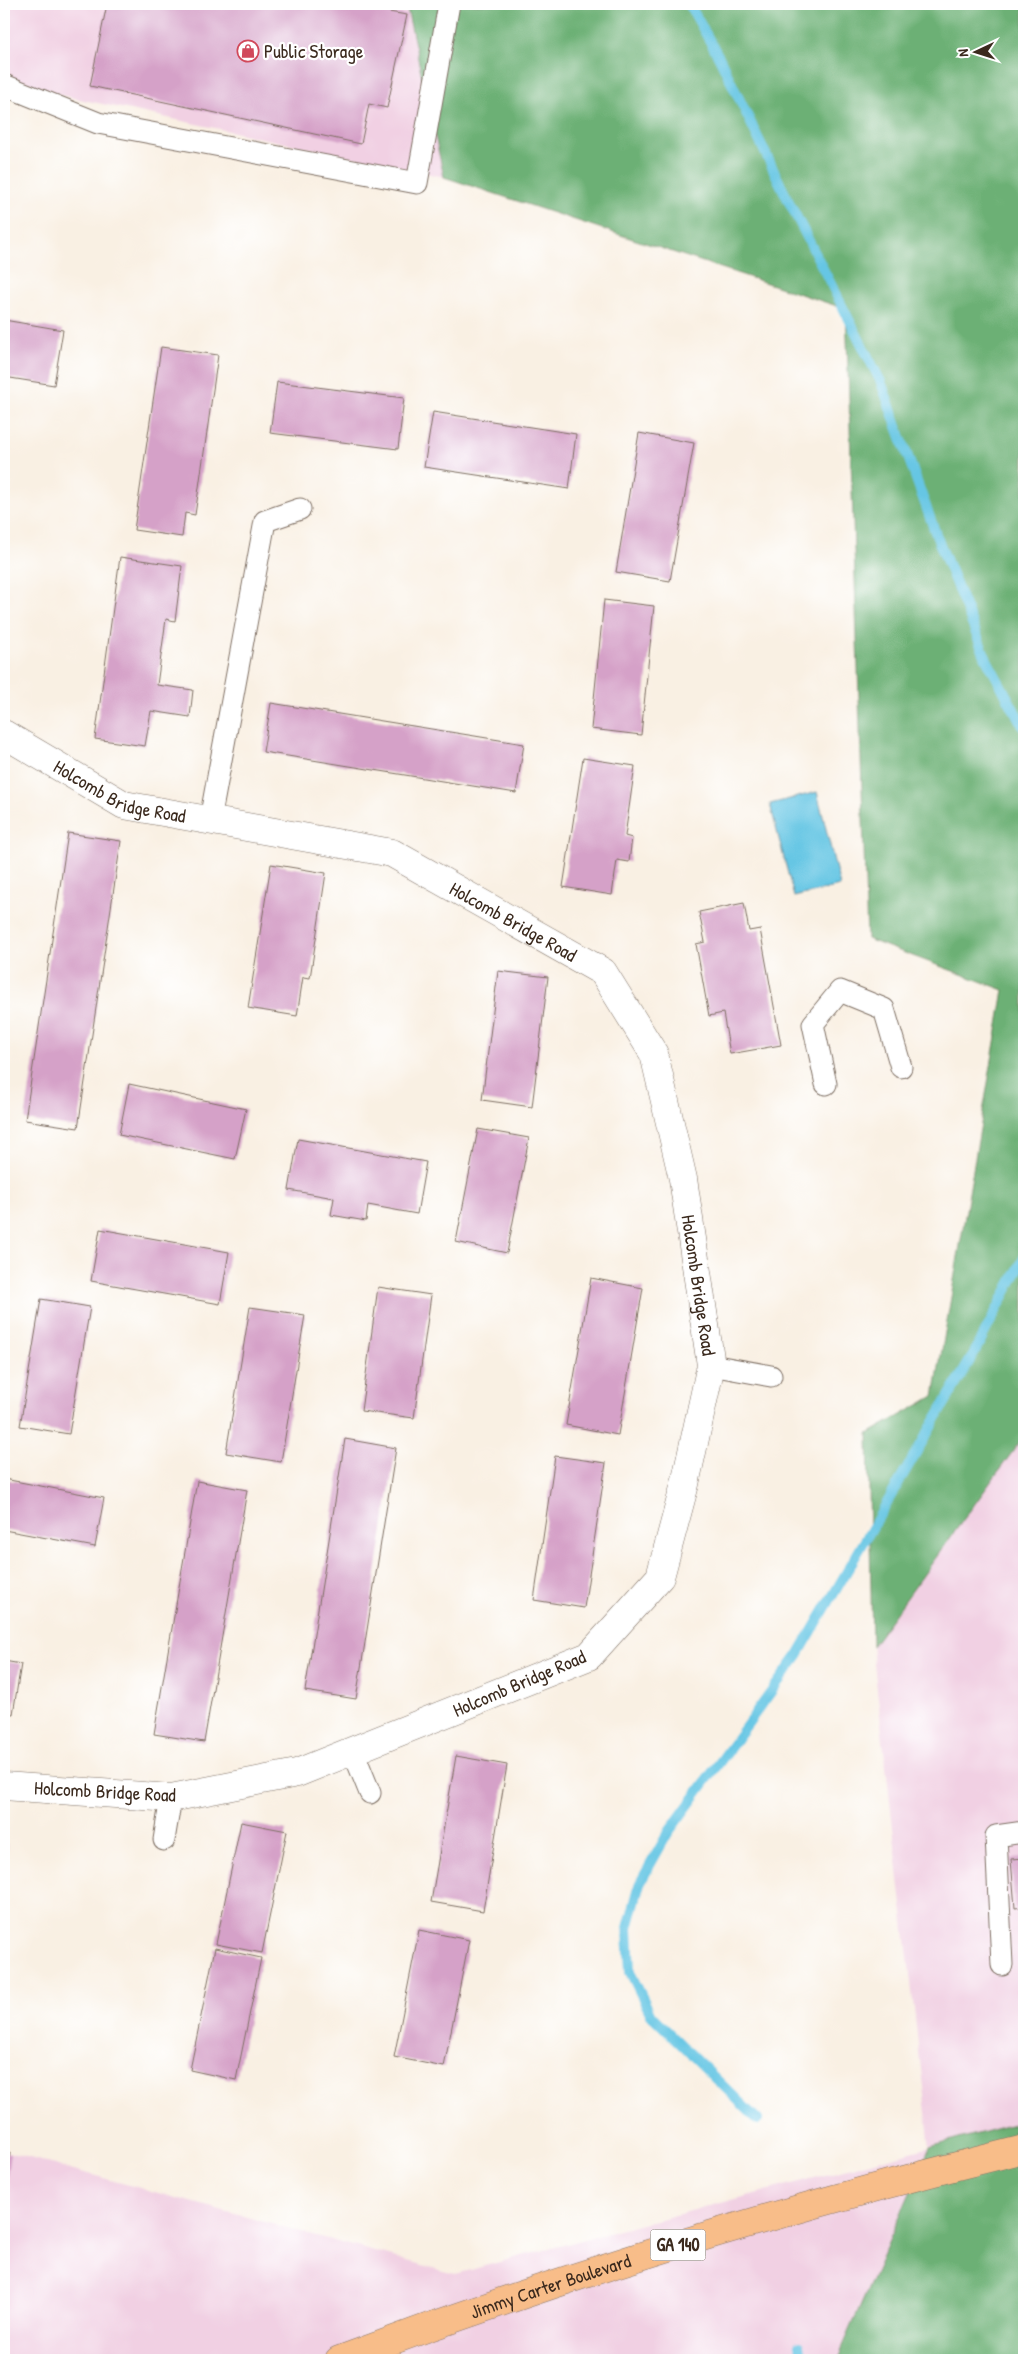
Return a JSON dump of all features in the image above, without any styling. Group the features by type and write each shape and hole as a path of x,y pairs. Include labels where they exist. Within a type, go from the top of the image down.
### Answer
{"main road":[{"name":"Jimmy Carter Boulevard","path":"339,2360 557,2281 794,2210 1024,2149"}],"street":[{"name":"Holcomb Bridge Road","path":"4,734 124,806 392,853 603,972 654,1054 683,1179 711,1365 686,1484 660,1577 589,1656 297,1773 171,1798 4,1786"}],"lane":[{"path":"4,85 98,123 417,183 448,4"},
{"path":"210,820 265,521 300,510"},
{"path":"826,1084 813,1024 840,991 884,1009 902,1067"},
{"path":"711,1365 771,1376"},
{"path":"353,1751 370,1793"},
{"path":"164,1840 171,1798"},
{"path":"1002,1965 996,1836 1024,1832"}],"shaded area":[{"name":"Public Storage","path":"4,4 406,4 444,177 4,83"},
{"path":"1024,1436 1024,2121 930,2147 872,1646"},
{"path":"930,2147 837,2360 4,2360 4,2151 455,2274"}],"green space":[{"path":"406,4 1024,4 1024,1436 872,1646 868,1434 934,1396 1004,990 867,939 846,309 444,177"},
{"path":"1024,2121 1024,2360 837,2360 930,2147"}],"water":[{"path":"817,792 840,886 794,897 770,804"}],"building":[{"name":"Public Storage","path":"107,4 391,4 389,12 407,15 387,108 369,104 361,144 90,86"},
{"path":"4,320 63,330 54,385 4,377"},
{"path":"161,347 218,355 195,515 185,513 182,537 134,530"},
{"path":"277,382 404,398 398,449 270,433"},
{"path":"433,412 576,434 569,489 424,467"},
{"path":"639,433 694,443 670,581 616,572"},
{"path":"120,557 182,566 175,621 166,619 157,685 193,690 190,717 151,711 145,746 95,739"},
{"path":"604,600 654,606 641,735 591,729"},
{"path":"271,703 524,744 516,793 263,752"},
{"path":"583,758 635,766 625,836 632,838 629,862 617,860 612,895 563,887"},
{"path":"68,833 121,841 78,1128 25,1120"},
{"path":"271,864 326,873 310,978 303,977 297,1016 248,1008"},
{"path":"744,903 749,931 760,929 781,1045 730,1054 723,1013 709,1016 696,944 705,942 699,912"},
{"path":"498,971 548,977 532,1107 482,1100"},
{"path":"129,1084 246,1109 235,1159 119,1135"},
{"path":"478,1129 529,1138 507,1253 456,1242"},
{"path":"298,1139 426,1162 417,1214 368,1205 366,1221 331,1215 334,1198 289,1190"},
{"path":"100,1229 229,1252 220,1304 91,1281"},
{"path":"591,1278 643,1288 618,1435 566,1425"},
{"path":"378,1287 431,1295 414,1418 361,1411"},
{"path":"41,1299 90,1307 69,1434 20,1426"},
{"path":"250,1307 305,1315 281,1462 226,1453"},
{"path":"345,1439 396,1448 356,1699 305,1691"},
{"path":"555,1456 606,1463 584,1608 534,1600"},
{"path":"4,1479 104,1498 95,1547 4,1530"},
{"path":"197,1481 247,1490 204,1742 154,1734"},
{"path":"4,1661 21,1664 13,1714 4,1713"},
{"path":"456,1756 507,1765 483,1911 431,1902"},
{"path":"241,1822 287,1831 262,1953 216,1944"},
{"path":"4,1843 7,1844 5,1860 4,1860"},
{"path":"1024,1858 1024,1907 1015,1908 1011,1859"},
{"path":"419,1930 469,1940 444,2067 394,2057"},
{"path":"215,1948 261,1958 236,2080 190,2070"},
{"path":"4,2152 10,2153 5,2190 4,2190"}],"waterway":[{"path":"689,4 720,59 790,204 881,382 937,537 986,658 1024,728"},
{"path":"758,2120 651,2015 630,1972 628,1928 640,1883 668,1833 798,1655 972,1357 1024,1258"},
{"path":"799,2346 805,2360"}],"place":[{"name":"Public Storage","path":"248,51"}]}
